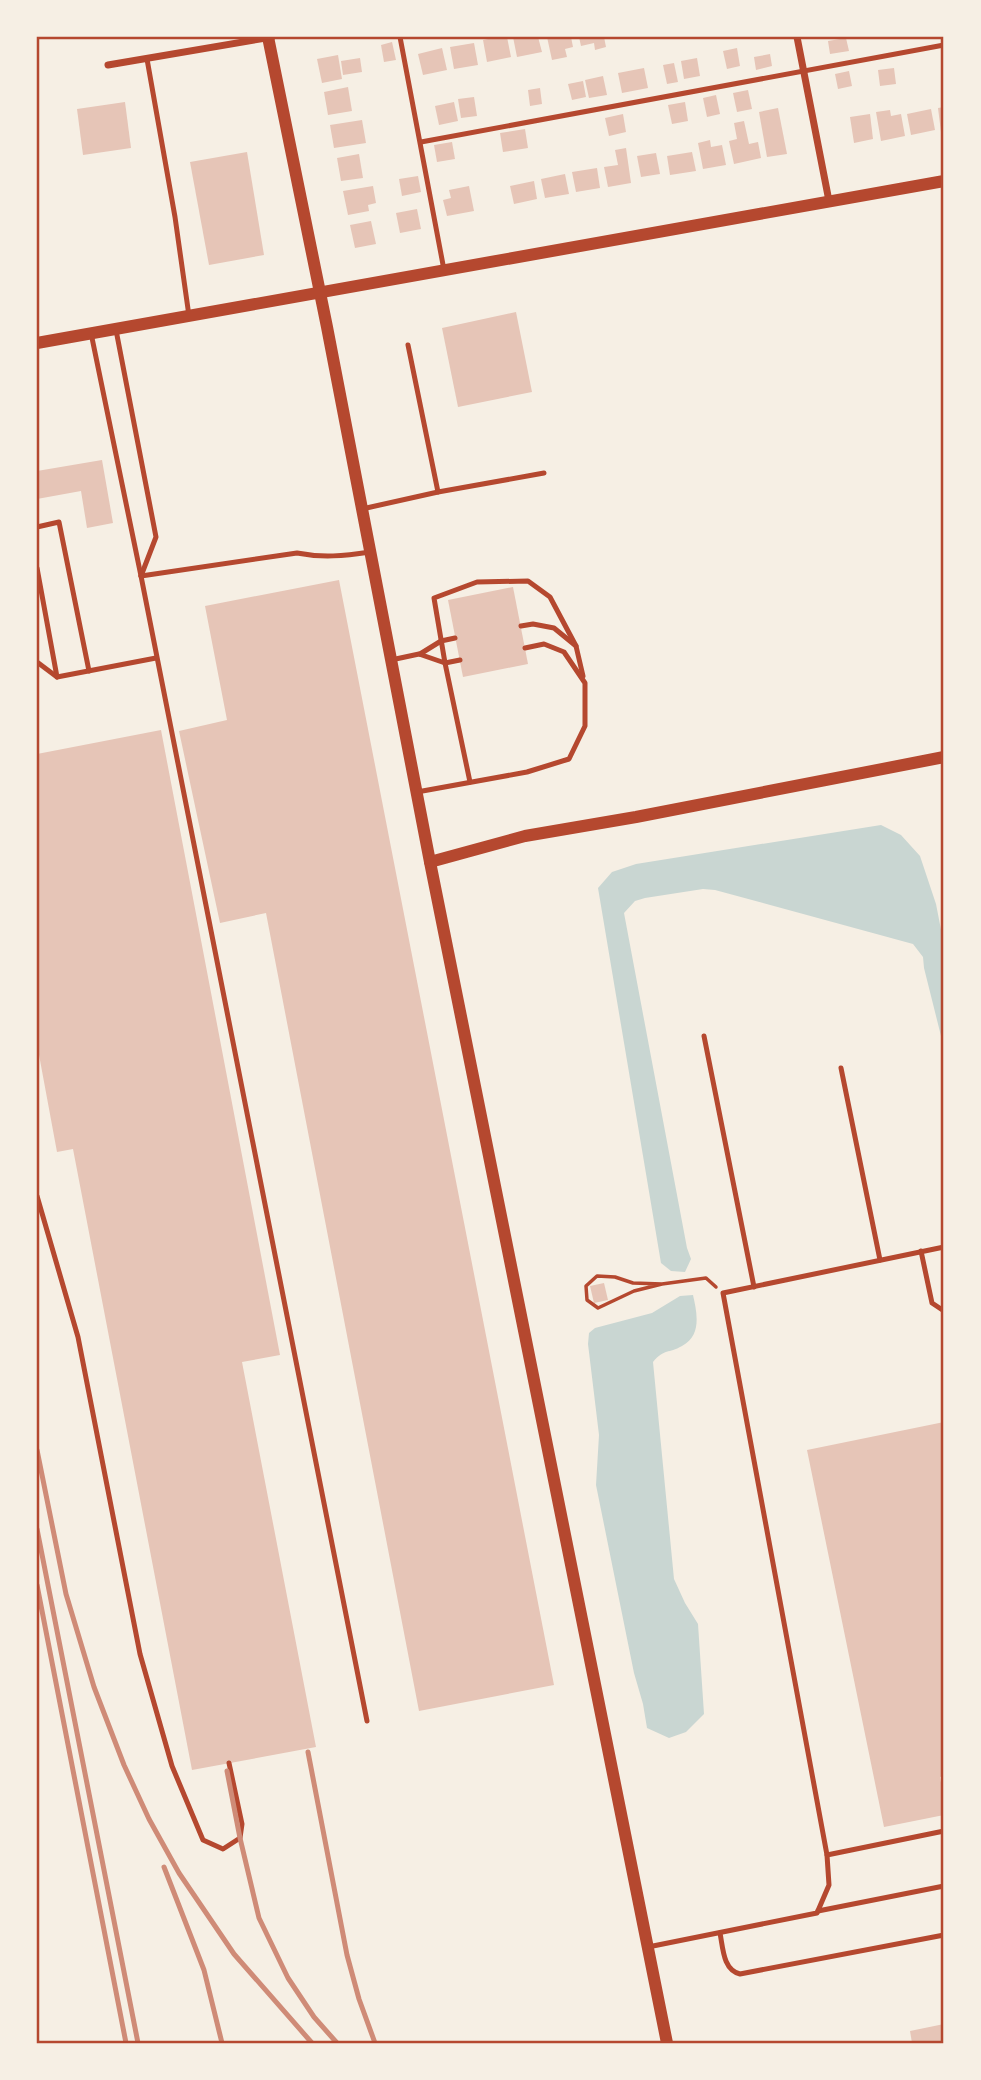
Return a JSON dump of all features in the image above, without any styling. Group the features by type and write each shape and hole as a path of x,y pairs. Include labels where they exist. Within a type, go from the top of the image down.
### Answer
{"street":[{"path":"108,65 269,37 430,862 667,2043"},
{"path":"797,37 829,201"},
{"path":"37,343 944,181"},
{"path":"430,862 525,836 944,757"}],"lane":[{"path":"400,37 444,270"},
{"path":"421,142 944,45"},
{"path":"147,59 190,316"},
{"path":"116,329 156,537 141,576"},
{"path":"91,333 367,1721"},
{"path":"408,345 438,492"},
{"path":"362,509 544,473"},
{"path":"37,527 59,522 89,671"},
{"path":"141,576 297,553 338,557 370,552"},
{"path":"37,568 57,677"},
{"path":"417,792 527,772 569,759 586,726 585,683 576,646 550,597 528,581 477,582 434,598 444,663 470,782"},
{"path":"521,626 533,624 554,628 576,646"},
{"path":"391,660 419,654 441,641 455,638"},
{"path":"525,648 544,644 564,652 585,683"},
{"path":"419,654 444,663 460,660"},
{"path":"37,662 57,677 156,658"},
{"path":"704,1037 754,1287"},
{"path":"841,1068 880,1260"},
{"path":"37,1196 78,1337 140,1654 172,1766 203,1840 223,1849 240,1838 242,1824 229,1763"},
{"path":"818,1911 829,1885 827,1855 723,1293 944,1247"},
{"path":"921,1251 932,1303 944,1311"},
{"path":"827,1855 944,1831"},
{"path":"648,1947 944,1886"},
{"path":"720,1933 729,1968 740,1974 944,1935"}],"path":[{"path":"662,1284 633,1283 615,1277 597,1276 586,1286 587,1300 598,1308 634,1291 706,1278 723,1293"}],"shaded area":[{"path":"881,825 901,835 920,856 936,904 944,945 944,1048 923,957 913,944 715,890 703,889 645,898 635,901 624,913 691,1259 685,1272 671,1271 661,1263 598,888 612,872 636,864"},
{"path":"693,1295 697,1323 693,1336 682,1346 664,1353 653,1362 674,1579 698,1624 704,1714 686,1732 669,1738 647,1728 634,1673 596,1485 599,1435 588,1344 589,1333 595,1328 652,1313 680,1296"}],"building":[{"path":"507,37 511,57 487,62 483,40"},
{"path":"513,37 538,37 542,52 517,57"},
{"path":"547,37 571,37 573,47 565,49 567,57 552,60"},
{"path":"579,37 604,37 606,47 595,50 594,43 581,46"},
{"path":"846,38 849,51 830,54 828,41"},
{"path":"392,42 396,60 384,62 381,45"},
{"path":"474,43 478,65 454,69 450,47"},
{"path":"442,48 447,70 423,75 418,54"},
{"path":"737,48 740,66 727,69 723,51"},
{"path":"770,54 772,66 756,70 754,57"},
{"path":"338,55 342,79 322,83 317,59"},
{"path":"360,58 362,72 343,75 341,61"},
{"path":"697,58 700,76 684,79 681,61"},
{"path":"674,63 678,82 667,84 663,65"},
{"path":"644,68 648,88 622,93 618,73"},
{"path":"894,68 896,84 880,86 878,70"},
{"path":"849,71 852,86 838,89 835,74"},
{"path":"603,76 607,95 589,98 585,80"},
{"path":"583,81 586,97 572,100 568,84"},
{"path":"348,87 352,111 328,115 324,92"},
{"path":"540,88 542,104 530,106 528,90"},
{"path":"748,90 752,109 737,112 733,93"},
{"path":"716,95 720,114 707,117 703,98"},
{"path":"474,97 477,116 461,118 458,99"},
{"path":"125,102 131,148 83,155 77,109"},
{"path":"454,102 458,121 439,125 435,106"},
{"path":"685,102 688,121 672,124 668,105"},
{"path":"944,107 944,132 941,132 938,108"},
{"path":"778,108 787,154 767,157 759,112"},
{"path":"931,109 935,130 911,135 907,114"},
{"path":"890,110 891,116 901,114 905,136 881,141 876,112"},
{"path":"623,114 626,132 609,136 605,118"},
{"path":"870,114 873,139 854,143 850,117"},
{"path":"362,120 366,143 334,148 330,125"},
{"path":"744,121 749,144 758,142 761,158 734,164 729,141 737,139 734,123"},
{"path":"525,129 528,148 503,152 500,133"},
{"path":"710,140 711,147 722,145 726,165 703,169 698,143"},
{"path":"452,142 455,159 437,162 434,145"},
{"path":"626,148 631,183 608,187 604,167 618,165 615,150"},
{"path":"247,152 264,255 209,265 190,162"},
{"path":"692,152 696,171 670,175 667,156"},
{"path":"656,153 660,174 641,177 637,156"},
{"path":"359,154 363,178 341,181 337,158"},
{"path":"597,168 600,188 576,192 572,172"},
{"path":"565,174 569,194 545,198 541,179"},
{"path":"418,176 421,192 402,196 399,179"},
{"path":"534,181 537,199 514,204 510,186"},
{"path":"373,186 376,203 368,205 369,211 348,215 343,191"},
{"path":"469,186 474,211 447,216 443,200 451,198 449,190"},
{"path":"417,209 421,229 400,233 396,213"},
{"path":"371,221 376,244 355,248 350,225"},
{"path":"516,312 532,392 458,407 442,328"},
{"path":"102,460 113,523 87,528 81,491 37,499 37,471"},
{"path":"339,580 554,1685 419,1711 266,913 220,923 179,731 227,720 205,606"},
{"path":"513,587 528,664 463,677 448,600"},
{"path":"161,730 280,1355 242,1362 316,1747 192,1770 73,1149 57,1152 37,1044 37,754"},
{"path":"604,1283 608,1300 594,1303 590,1286"},
{"path":"944,1422 944,1776 940,1777 944,1815 884,1827 807,1450"},
{"path":"944,2024 944,2043 912,2043 910,2031"}],"railway":[{"path":"37,1450 66,1594 94,1687 124,1765 149,1819 179,1873 234,1954 312,2043"},
{"path":"37,1529 138,2043"},
{"path":"37,1585 126,2043"},
{"path":"308,1752 347,1955 375,2043"},
{"path":"227,1771 259,1918 288,1978 314,2017 337,2043"},
{"path":"164,1867 204,1970 222,2043"}]}
